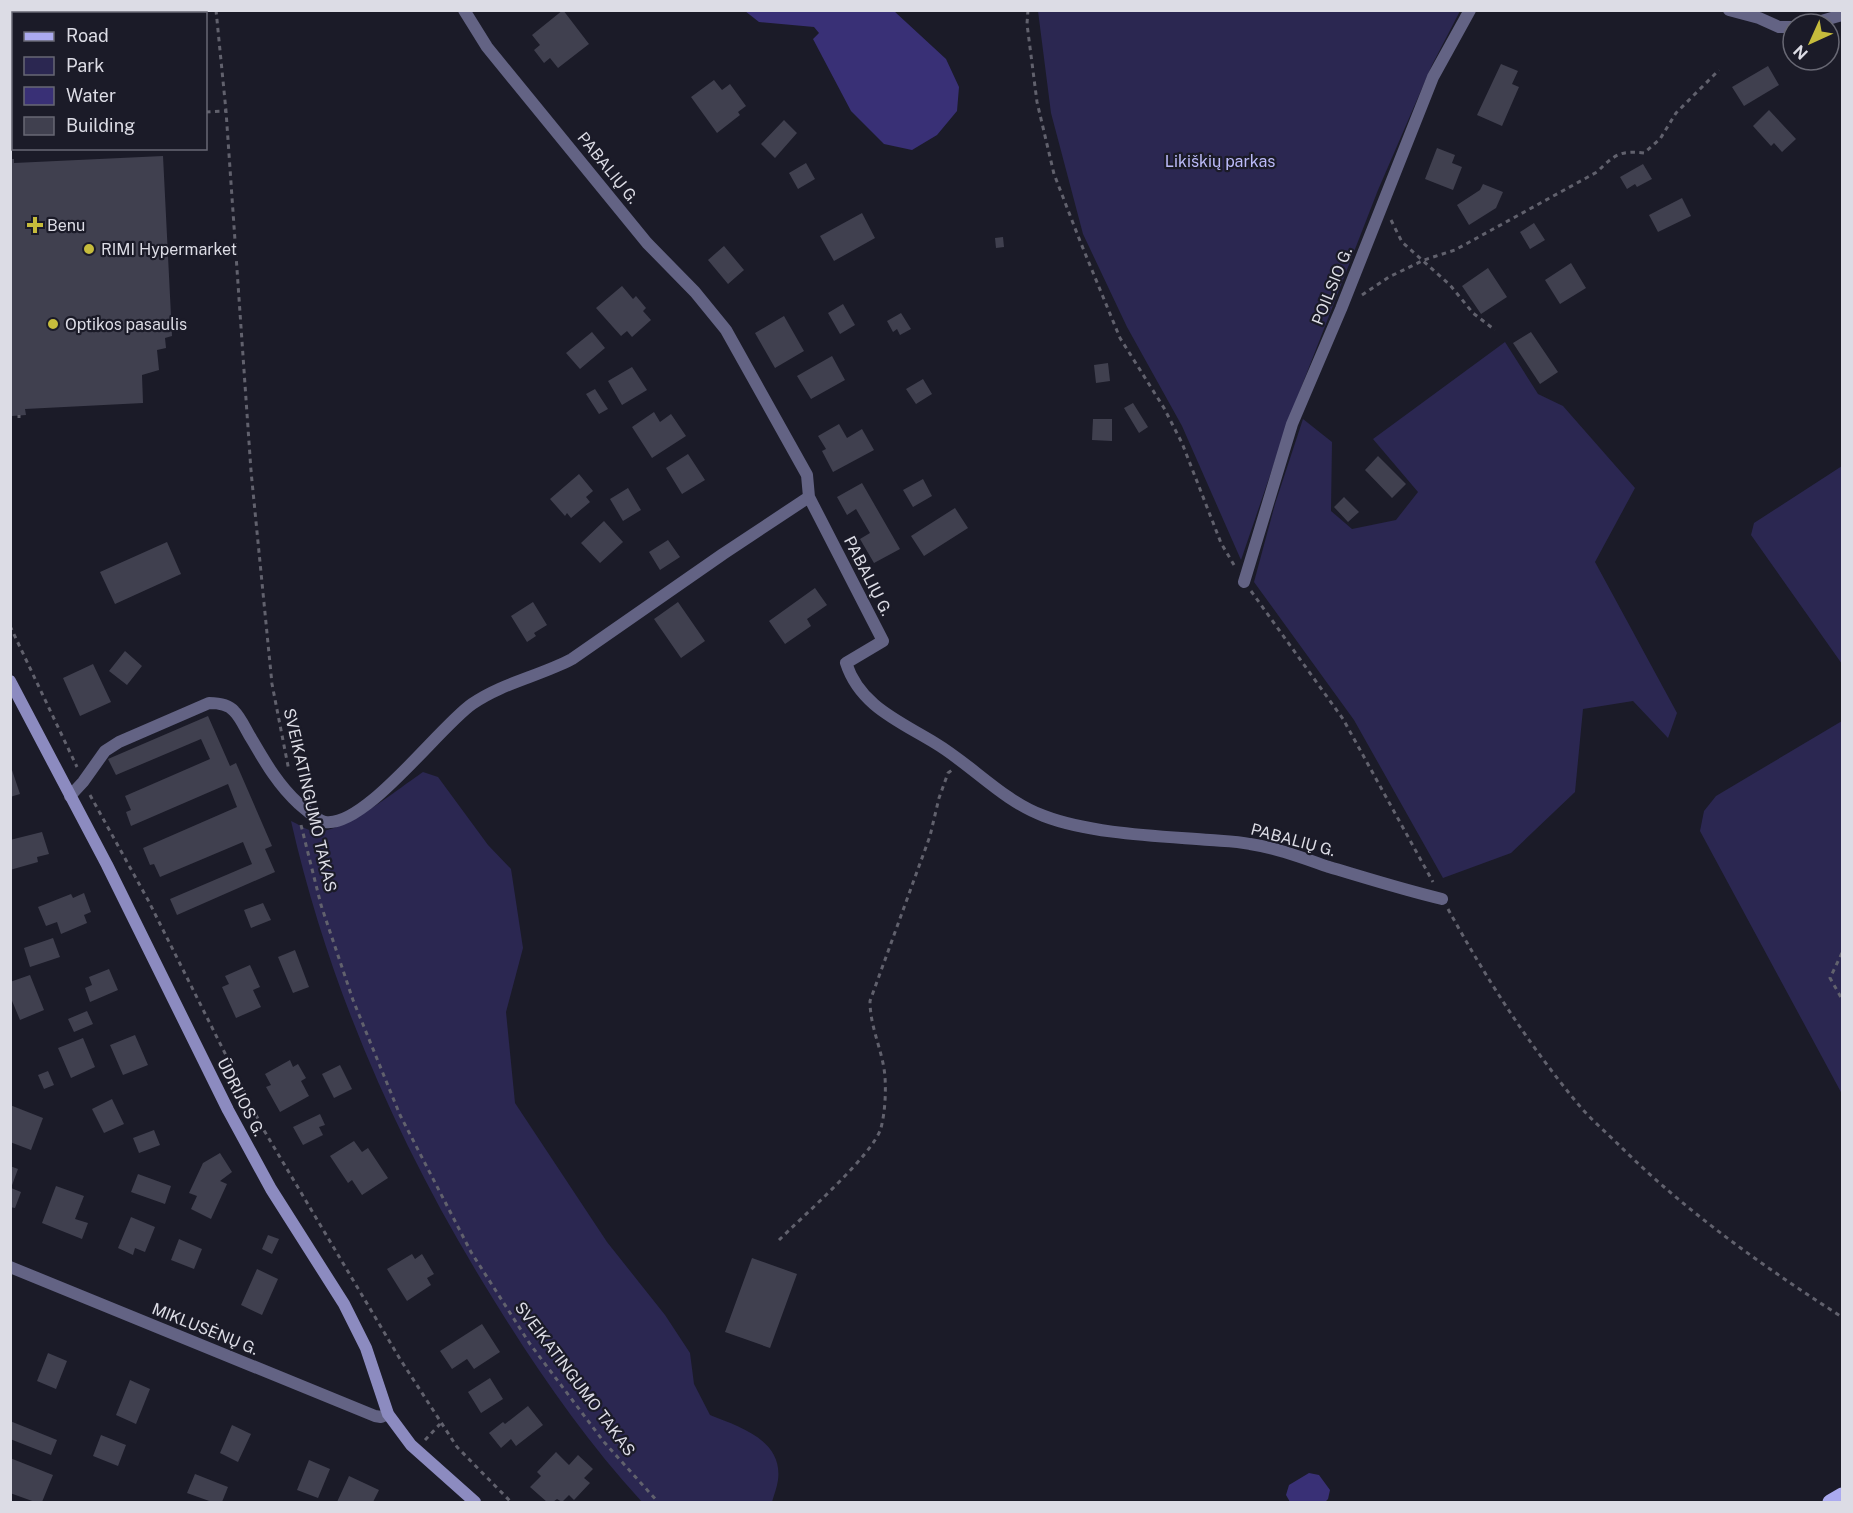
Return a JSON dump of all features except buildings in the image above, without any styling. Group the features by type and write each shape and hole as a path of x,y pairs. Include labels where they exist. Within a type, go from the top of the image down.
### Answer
{"main road":[{"name":"ŪDRIJOS G.","path":"10,681 142,936 228,1110 271,1189 344,1304 366,1348 388,1414 416,1449 475,1503"},
{"path":"1830,1503 1842,1495"}],"street":[{"name":"PABALIŲ G.","path":"464,10 487,47 647,243 695,292 726,330 807,475 809,497 884,642 846,663 850,675 862,693 879,710 964,762 1024,806 1044,816 1091,828 1250,844 1393,887 1442,899"},
{"name":"POILSIO G.","path":"1244,582 1292,424 1341,309 1433,77 1470,10"},
{"path":"1730,10 1760,18 1781,27"},
{"path":"70,796 105,751 119,742 209,703 222,703 234,710 278,782 294,800 324,822 338,821 360,809 392,783 470,705 487,695 552,670 572,659 809,497"},
{"name":"MIKLUSĖNŲ G.","path":"10,1267 375,1416 381,1417 388,1414"}],"path":[{"name":"SVEIKATINGUMO TAKAS","path":"216,10 226,111 251,471 272,684 294,800 321,905 349,990 400,1115 471,1252 530,1344 604,1442 658,1503"},
{"path":"1028,10 1037,102 1054,174 1120,338 1164,408 1177,434 1221,543 1244,582 1343,718 1483,973 1529,1042 1584,1111 1649,1175 1772,1273 1842,1317"},
{"path":"1341,309 1389,277 1424,260 1455,250 1597,172 1612,157 1628,151 1644,153 1660,139 1676,112 1719,70"},
{"path":"207,112 226,111"},
{"path":"1386,195 1390,218 1402,242 1450,285 1473,313 1495,330"},
{"path":"10,626 103,822 148,900 262,1127 440,1424 474,1466 511,1503"},
{"path":"779,1240 858,1161 874,1142 880,1129 885,1104 885,1076 880,1047 871,1020 870,1001 930,836 948,773 964,762"},
{"path":"1842,953 1830,978 1842,999"},
{"path":"416,1449 440,1424"}],"green space":[{"name":"Likiškių parkas","path":"1038,11 1460,11 1432,65 1378,190 1292,411 1241,560 1182,426 1127,327 1083,234 1051,113"},
{"path":"1505,342 1538,394 1563,406 1635,488 1595,562 1677,713 1668,738 1633,701 1583,709 1575,792 1511,853 1443,878 1354,720 1254,582 1275,504 1303,419 1332,442 1331,511 1352,529 1396,520 1418,492 1373,439"},
{"path":"1842,466 1842,664 1751,535 1754,523"},
{"path":"1842,721 1842,1094 1700,831 1704,811 1716,796"},
{"path":"423,772 438,777 488,845 511,869 523,948 506,1012 515,1103 607,1242 665,1315 690,1353 694,1384 710,1415 746,1430 767,1445 774,1455 778,1466 778,1480 772,1502 642,1502 582,1431 512,1328 461,1246 400,1129 348,1009 326,947 291,821 312,831 324,831 338,827 369,810"}],"water":[{"path":"745,11 894,11 946,59 959,87 957,111 937,135 912,150 884,144 851,111 813,39 819,33 814,27 759,22"},
{"path":"1309,1473 1319,1475 1330,1490 1328,1499 1325,1502 1290,1502 1286,1495 1289,1485"}],"place":[{"name":"Benu","path":"35,225"},
{"name":"RIMI Hypermarket","path":"89,249"},
{"name":"Optikos pasaulis","path":"53,324"}]}
